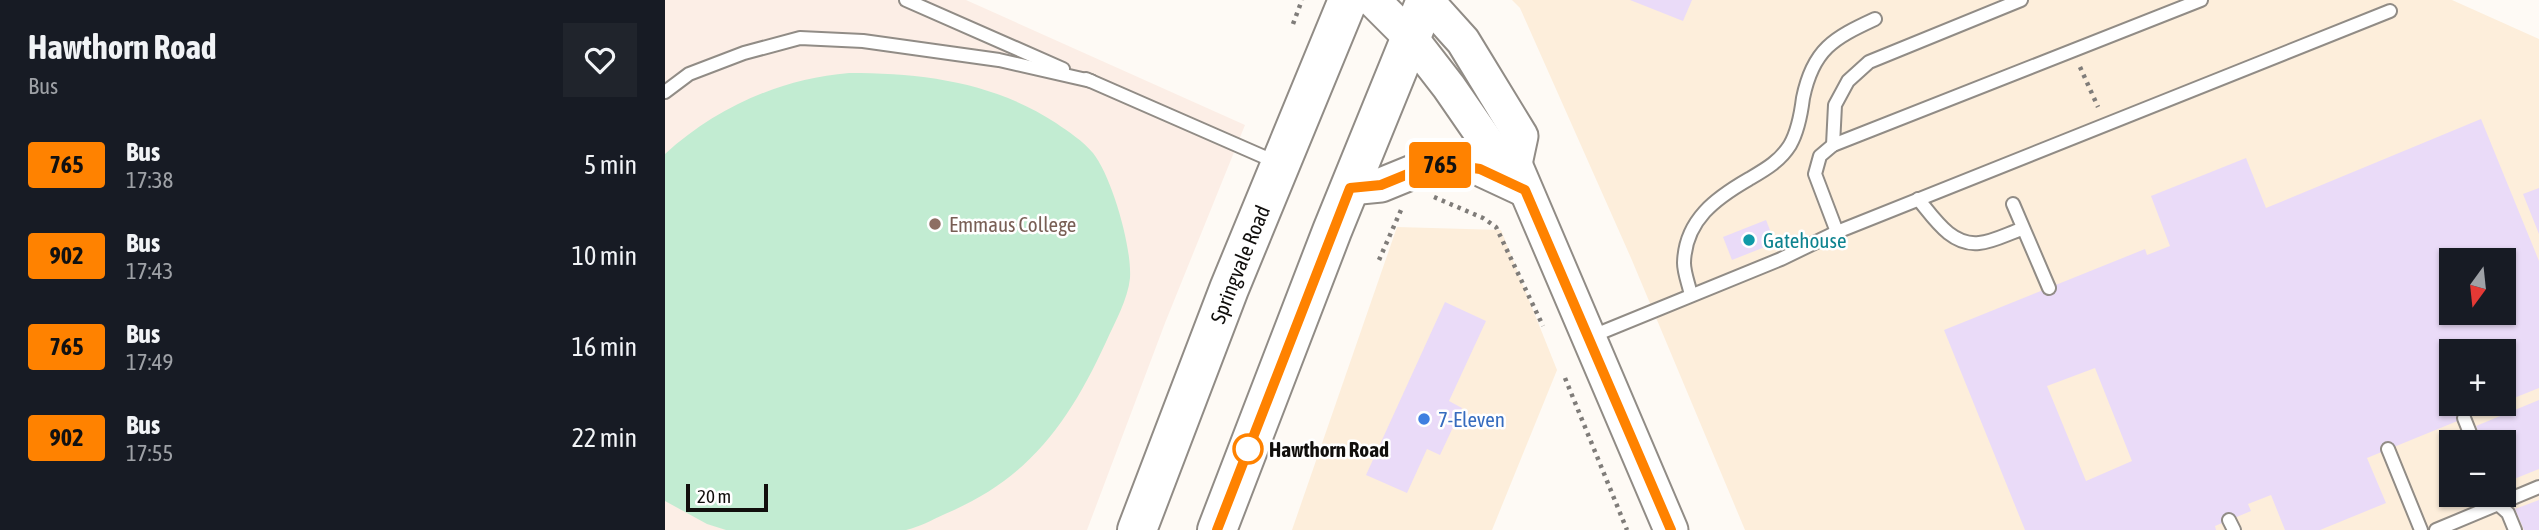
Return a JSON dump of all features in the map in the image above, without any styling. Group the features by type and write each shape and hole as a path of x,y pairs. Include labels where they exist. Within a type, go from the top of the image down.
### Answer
{"highway":[{"name":"Springvale Road","path":"1137,530 1280,164 1348,0"},
{"path":"1217,530 1426,0"}],"main road":[{"path":"1373,0 1411,38 1489,145 1520,177 1671,530"},
{"path":"1426,0 1463,41 1521,136 1520,177"},
{"path":"1350,188 1381,185 1430,165 1446,164 1520,177"}],"lane":[{"path":"906,0 1280,164"},
{"path":"1833,145 1835,105 1848,81 1869,62 2021,0"},
{"path":"1837,232 1815,174 1820,156 1833,145 2201,0"},
{"path":"1588,338 1781,259 1837,232 2390,11"},
{"path":"1691,295 1684,265 1687,243 1700,215 1719,196 1777,162 1791,144 1811,74 1822,52 1839,36 1875,19"},
{"path":"665,92 689,74 744,53 800,38 863,41 999,60 1091,81"},
{"path":"1918,199 1940,226 1962,242 1980,243 2022,229"},
{"path":"2013,204 2049,288"},
{"path":"2464,418 2469,430"},
{"path":"2388,449 2421,530"},
{"path":"2516,494 2539,487"},
{"path":"2436,530 2483,507"},
{"path":"2503,507 2515,530"}],"path":[{"path":"1293,24 1302,0"},
{"path":"2073,50 2105,124"},
{"path":"1426,194 1483,218 1496,227 1543,326"},
{"path":"1379,260 1406,197"},
{"path":"1565,378 1627,530"}],"shaded area":[{"name":"Emmaus College","path":"665,0 966,0 1245,125 1165,323 1087,530 665,530"},
{"path":"1512,0 2452,0 2539,39 2539,530 1745,530 1631,258 1520,8"},
{"path":"1397,227 1501,230 1557,370 1492,530 1292,530"}],"green space":[{"name":"Emmaus College","path":"849,73 930,78 982,89 1032,109 1080,141 1100,164 1114,195 1128,249 1130,278 1127,294 1092,371 1061,422 1023,465 975,500 906,530 726,530 707,524 665,501 665,154 706,122 751,98 798,82"}],"building":[{"path":"1630,0 1692,0 1683,21"},
{"path":"2481,119 2539,261 2539,388 2516,397 2516,339 2439,339 2439,416 2470,416 2367,458 2386,503 2320,530 2285,530 2271,495 2248,504 2251,511 2215,526 2216,530 2025,530 1944,330 2145,249 2147,255 2170,246 2151,196 2246,158 2266,208","holes":["2095,368 2132,461 2086,481 2047,386"]},
{"path":"2539,188 2539,234 2523,194"},
{"name":"Gatehouse","path":"1766,220 1775,243 1732,260 1723,237"},
{"path":"1445,302 1486,321 1449,401 1462,408 1440,455 1427,449 1407,493 1366,475"},
{"path":"2539,400 2539,469 2516,478 2516,430 2478,430 2476,426 2500,416 2516,416 2516,409"},
{"path":"2539,500 2539,530 2524,530 2515,509"}],"bus line":[{"name":"765","path":"1217,530 1350,188 1381,185 1430,165 1446,164 1480,169 1525,190 1671,530"}],"place":[{"name":"Emmaus College","path":"935,224"},
{"name":"Gatehouse","path":"1749,240"},
{"name":"7-Eleven","path":"1424,419"},
{"name":"Hawthorn Road","path":"1248,449"}]}
